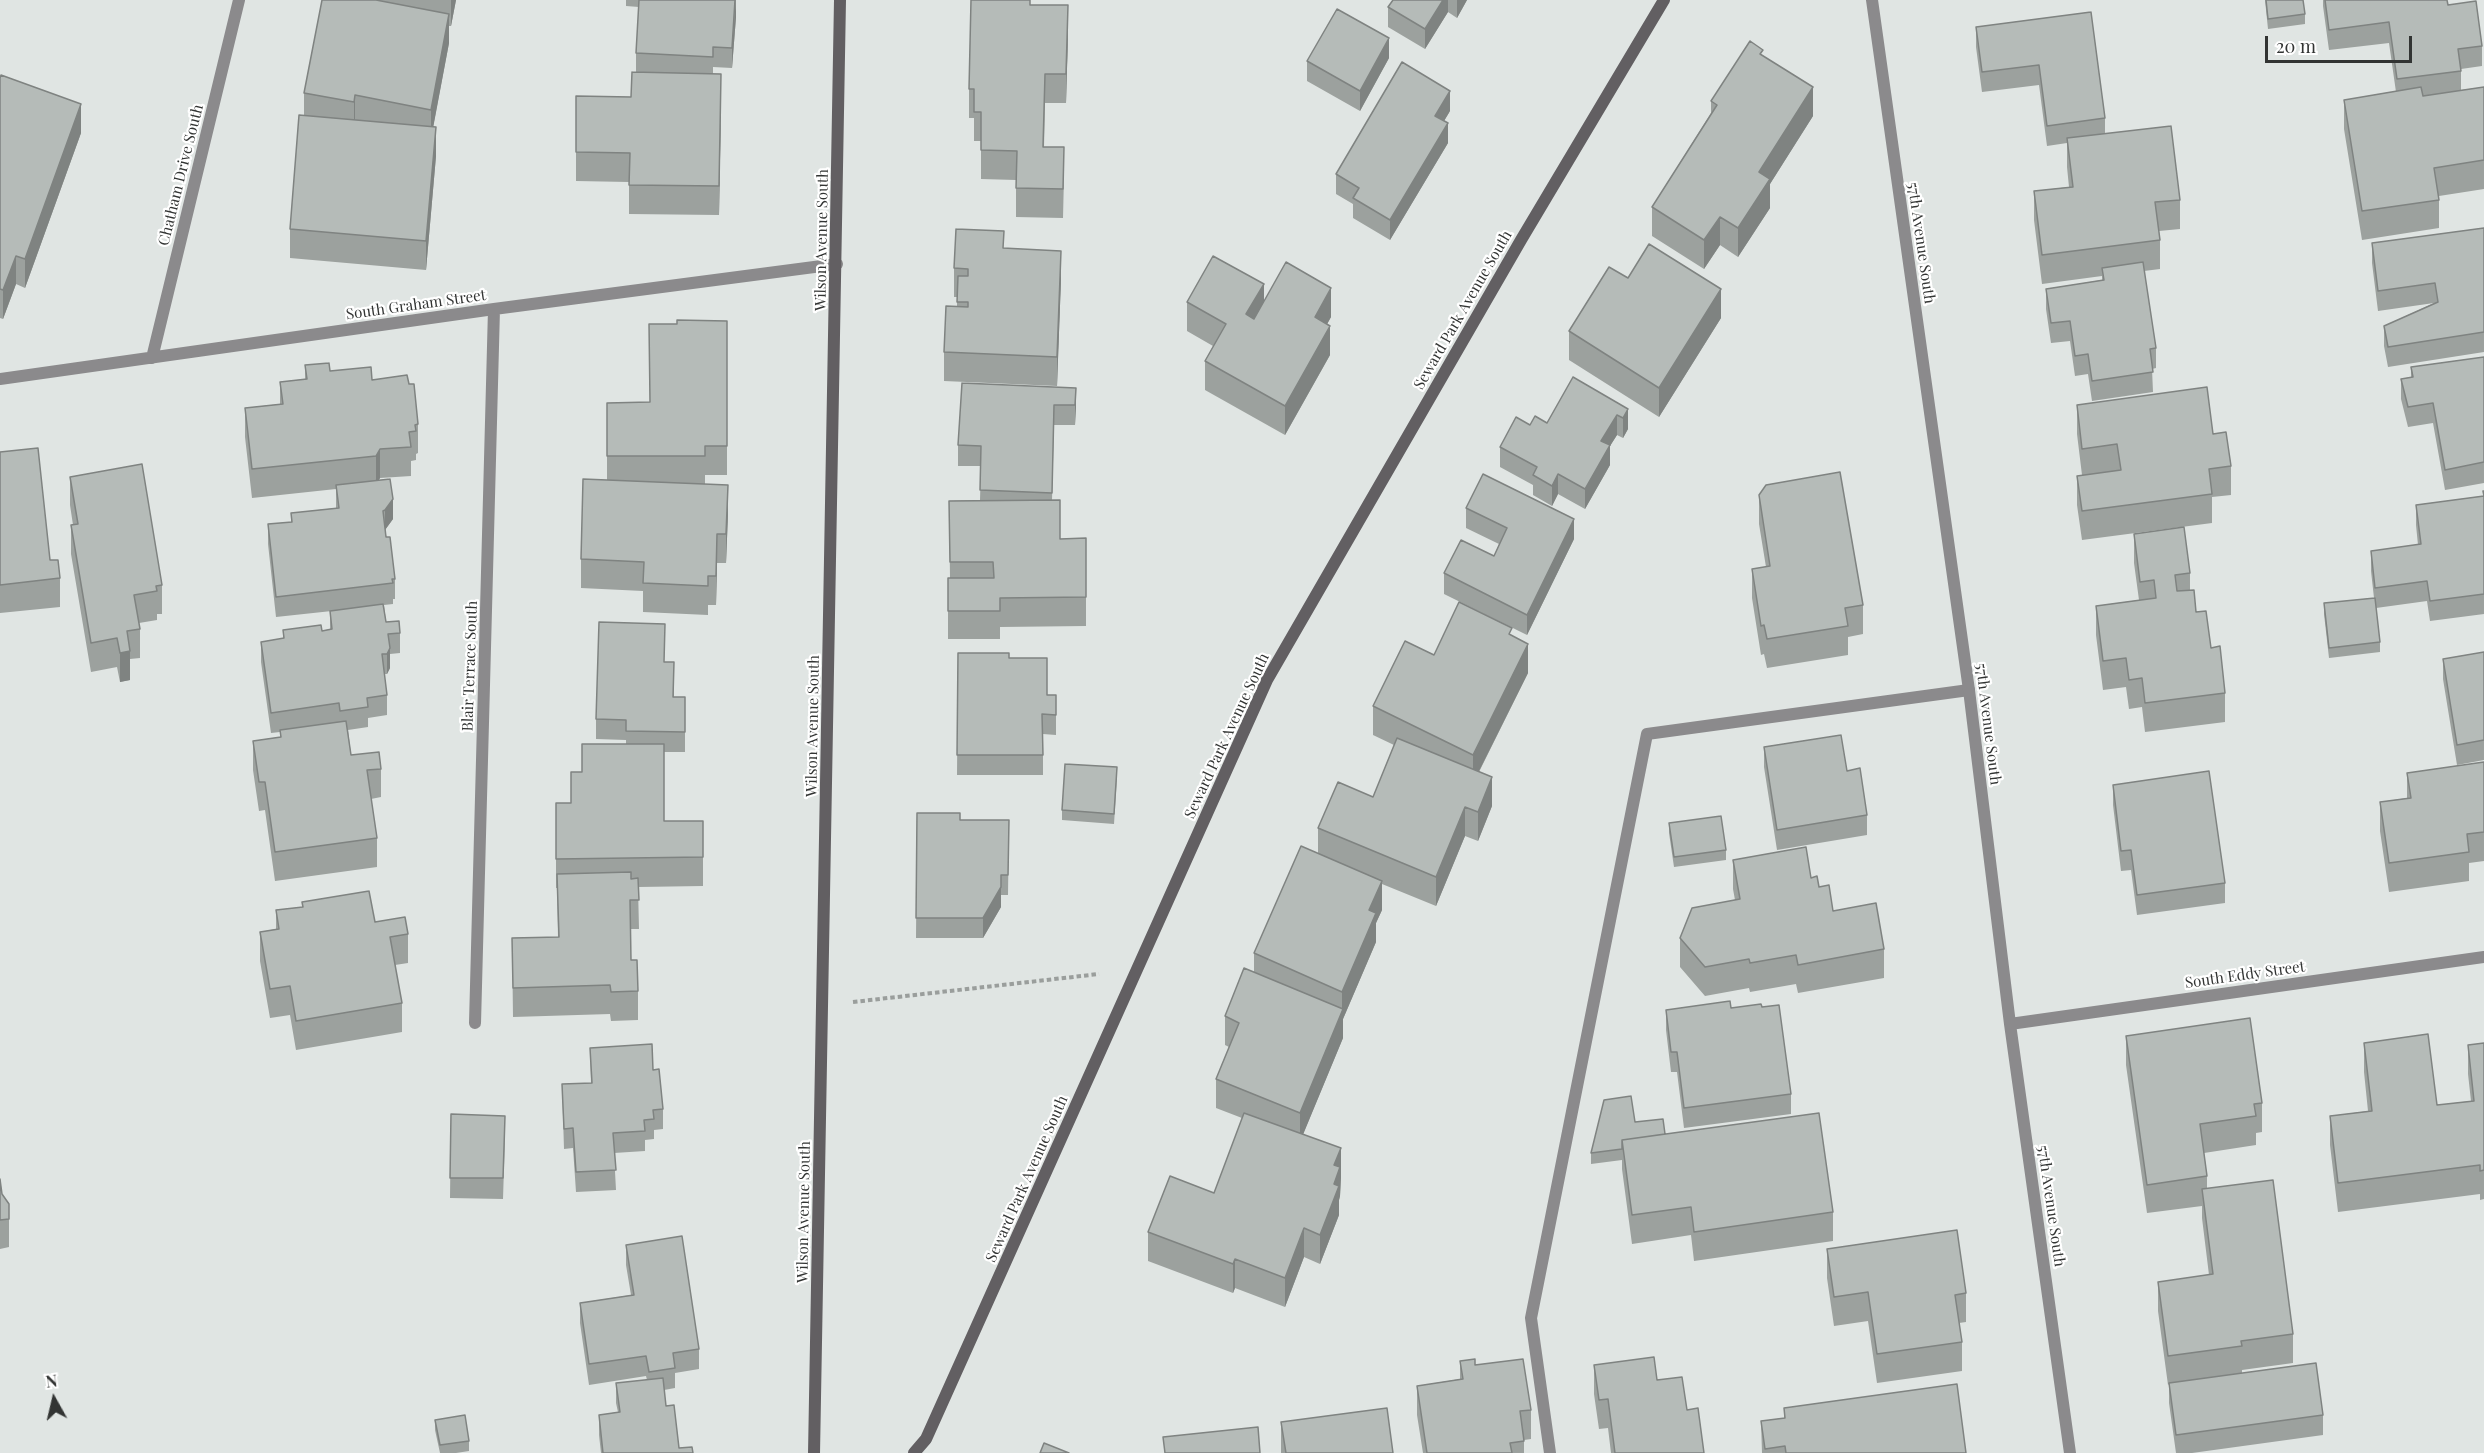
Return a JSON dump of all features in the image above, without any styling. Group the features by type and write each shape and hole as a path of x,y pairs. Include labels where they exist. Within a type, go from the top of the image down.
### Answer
{"street":[{"name":"Chatham Drive South","path":"152,358 239,0"},
{"name":"Wilson Avenue South","path":"814,1453 840,0"},
{"name":"Seward Park Avenue South","path":"914,1453 926,1439 1267,680 1521,240 1664,0"},
{"name":"57th Avenue South","path":"1872,0 1969,690 2010,1024 2070,1453"},
{"name":"South Graham Street","path":"0,379 494,309 837,264"},
{"name":"Blair Terrace South","path":"475,1023 494,309"},
{"path":"1550,1453 1531,1318 1647,734 1969,690"},
{"name":"South Eddy Street","path":"2010,1024 2484,957"}],"path":[{"path":"823,1006 1137,969"}],"building":[{"path":"322,0 376,0 449,14 431,110 355,95 354,102 304,93"},
{"path":"639,0 735,0 732,48 713,47 713,57 636,53"},
{"path":"971,0 1030,0 1030,5 1068,5 1066,74 1045,74 1043,147 1064,147 1063,189 1016,188 1017,151 981,150 981,112 974,112 974,89 969,89"},
{"path":"1393,0 1443,0 1425,29 1388,7"},
{"path":"2266,0 2303,0 2305,14 2268,19"},
{"path":"2325,0 2447,0 2448,5 2476,1 2482,46 2458,49 2461,71 2397,79 2389,22 2329,30"},
{"path":"1337,9 1389,38 1360,91 1307,61"},
{"path":"2091,12 2105,118 2047,126 2039,65 1982,72 1976,27"},
{"path":"1750,41 1763,50 1760,54 1813,87 1759,172 1770,179 1738,228 1720,217 1704,240 1652,207 1717,105 1711,101"},
{"path":"1402,62 1450,91 1435,116 1448,123 1390,220 1353,198 1359,188 1336,174"},
{"path":"632,72 721,74 719,186 629,185 630,153 576,152 576,96 631,97"},
{"path":"1,75 81,104 25,259 16,256 3,290 0,289"},
{"path":"2421,87 2423,96 2484,87 2484,160 2434,168 2439,200 2362,211 2344,100"},
{"path":"299,115 436,127 426,241 290,229"},
{"path":"2171,126 2180,200 2155,202 2160,240 2042,255 2034,191 2073,187 2067,138"},
{"path":"2484,228 2484,332 2388,347 2384,326 2438,302 2435,283 2378,291 2372,243"},
{"path":"956,229 1004,231 1003,248 1061,251 1057,357 944,352 946,306 968,307 968,302 957,302 958,276 968,276 968,269 954,268"},
{"path":"1649,244 1721,289 1659,388 1569,331 1609,267 1628,278"},
{"path":"1213,256 1264,284 1246,314 1254,319 1286,262 1331,288 1315,317 1330,326 1285,406 1205,361 1226,324 1187,302"},
{"path":"2143,262 2156,348 2150,349 2153,372 2092,381 2088,354 2075,356 2070,321 2051,323 2046,289 2104,280 2102,268"},
{"path":"677,320 727,321 727,446 705,446 705,456 607,456 607,403 650,402 649,324 677,324"},
{"path":"2484,357 2484,462 2445,470 2433,403 2408,407 2401,379 2413,377 2411,367"},
{"path":"329,363 330,371 371,367 372,380 407,375 409,384 414,384 418,424 415,425 416,431 409,432 411,447 380,449 376,456 252,469 245,408 283,404 280,382 307,379 305,365"},
{"path":"1573,377 1628,409 1623,418 1617,415 1601,441 1610,445 1585,489 1558,474 1552,486 1533,475 1537,467 1500,447 1516,417 1530,425 1535,416 1547,423"},
{"path":"962,383 1076,388 1075,405 1054,405 1052,493 980,490 981,446 958,445"},
{"path":"2207,387 2213,434 2226,432 2231,466 2209,469 2212,494 2082,511 2077,476 2121,470 2117,444 2082,449 2077,405"},
{"path":"38,448 50,560 58,560 60,578 0,585 0,452"},
{"path":"142,464 162,585 156,586 157,591 134,595 140,629 127,631 130,651 120,653 117,638 91,643 71,525 78,524 70,477"},
{"path":"1840,472 1863,605 1845,608 1848,626 1767,639 1764,625 1761,626 1752,569 1770,566 1759,495 1766,485"},
{"path":"1483,474 1574,519 1527,615 1444,573 1461,540 1494,556 1507,528 1466,508"},
{"path":"390,479 393,499 383,511 386,537 390,537 395,579 392,579 393,583 276,597 268,524 292,522 291,513 339,508 336,485"},
{"path":"583,479 728,485 726,534 717,534 716,576 708,576 708,586 643,583 644,562 581,559"},
{"path":"2484,496 2484,594 2430,601 2427,581 2375,588 2371,551 2421,544 2416,505"},
{"path":"1060,500 1060,539 1086,538 1086,597 1000,598 1000,611 948,611 948,578 994,578 993,562 950,562 949,501"},
{"path":"2184,527 2190,573 2175,575 2177,591 2194,590 2196,612 2206,611 2211,648 2220,646 2225,693 2145,703 2142,678 2129,680 2126,658 2103,661 2096,606 2156,598 2154,580 2140,582 2134,534"},
{"path":"2375,598 2380,642 2329,648 2324,603"},
{"path":"1459,602 1512,628 1509,634 1528,644 1473,755 1373,706 1405,641 1434,655"},
{"path":"383,604 386,622 399,621 400,633 388,634 390,648 387,654 382,654 387,695 367,698 368,707 340,711 339,703 271,713 261,642 284,638 283,630 321,625 322,631 332,629 330,611"},
{"path":"599,622 665,624 664,662 674,662 673,697 685,697 685,732 626,731 626,720 596,719"},
{"path":"2484,652 2484,740 2457,745 2443,659"},
{"path":"958,653 1009,653 1009,658 1047,658 1047,695 1056,695 1056,715 1042,714 1043,755 957,755"},
{"path":"346,721 351,755 379,752 381,769 367,770 377,838 275,852 265,782 259,782 253,741 281,737 280,730"},
{"path":"1841,735 1847,771 1860,768 1867,815 1777,830 1764,747"},
{"path":"1397,738 1492,777 1478,812 1465,807 1436,877 1318,828 1338,782 1373,797"},
{"path":"582,744 664,744 664,821 703,821 703,857 556,859 556,803 571,803 571,772 582,772"},
{"path":"2484,762 2484,832 2467,834 2469,852 2389,863 2380,802 2411,798 2407,773"},
{"path":"1065,764 1117,767 1114,814 1062,810"},
{"path":"2209,771 2225,883 2137,895 2131,850 2121,851 2113,785"},
{"path":"917,813 960,813 960,820 1009,820 1008,875 1001,875 1001,887 983,918 916,918"},
{"path":"1721,816 1726,850 1674,857 1669,823"},
{"path":"1301,846 1382,881 1369,910 1376,913 1342,992 1254,953"},
{"path":"1806,847 1811,878 1817,876 1819,887 1829,885 1833,911 1876,903 1884,949 1798,965 1796,955 1750,963 1749,959 1705,967 1680,938 1692,908 1740,899 1733,860"},
{"path":"631,872 631,879 638,878 639,900 630,900 631,960 637,960 638,991 611,992 610,985 513,988 512,938 559,937 557,874"},
{"path":"369,891 375,922 405,917 408,934 390,937 402,1003 296,1021 290,986 270,989 260,932 279,929 276,910 303,907 302,902"},
{"path":"1244,968 1343,1009 1300,1113 1216,1079 1239,1023 1225,1016"},
{"path":"1730,1001 1731,1008 1761,1004 1762,1007 1779,1005 1791,1094 1684,1108 1677,1052 1671,1052 1666,1010"},
{"path":"2250,1018 2262,1103 2254,1104 2256,1116 2200,1124 2207,1176 2147,1185 2126,1036"},
{"path":"2428,1034 2437,1105 2474,1101 2468,1045 2484,1043 2484,1170 2480,1171 2480,1165 2338,1183 2330,1116 2372,1111 2364,1043"},
{"path":"652,1044 653,1070 659,1069 663,1109 653,1110 654,1119 644,1120 645,1131 613,1133 616,1170 576,1172 573,1128 564,1129 562,1084 592,1083 590,1048"},
{"path":"1631,1096 1635,1122 1663,1119 1665,1134 1622,1140 1622,1149 1591,1153 1604,1100"},
{"path":"1244,1113 1341,1148 1334,1165 1340,1167 1334,1184 1339,1186 1320,1235 1304,1228 1285,1278 1235,1259 1233,1264 1148,1232 1170,1176 1214,1193"},
{"path":"1819,1113 1833,1212 1694,1232 1691,1207 1632,1215 1622,1140"},
{"path":"451,1114 505,1116 503,1178 450,1178"},
{"path":"0,1179 2,1194 9,1204 9,1219 0,1220"},
{"path":"2273,1180 2293,1334 2241,1341 2242,1346 2168,1356 2158,1282 2213,1274 2202,1189"},
{"path":"1957,1230 1966,1293 1955,1295 1962,1342 1877,1354 1868,1292 1834,1297 1827,1249"},
{"path":"682,1236 699,1349 673,1353 675,1368 649,1372 646,1356 589,1364 580,1303 634,1295 626,1245"},
{"path":"1654,1357 1657,1380 1682,1377 1687,1410 1698,1408 1704,1453 1615,1453 1608,1399 1599,1400 1594,1365"},
{"path":"1475,1359 1475,1365 1523,1359 1531,1410 1520,1411 1524,1441 1510,1443 1512,1453 1427,1453 1417,1386 1463,1379 1460,1361"},
{"path":"2316,1363 2323,1415 2176,1435 2169,1383"},
{"path":"663,1378 666,1406 674,1405 679,1448 692,1447 693,1453 603,1453 599,1415 620,1412 616,1383"},
{"path":"1957,1384 1966,1453 1786,1453 1785,1446 1765,1449 1761,1421 1785,1418 1784,1408"},
{"path":"1387,1408 1393,1453 1286,1453 1281,1422"},
{"path":"465,1415 469,1441 440,1445 435,1420"},
{"path":"1258,1427 1260,1453 1165,1453 1163,1437"},
{"path":"1044,1443 1069,1453 1040,1453"}]}
